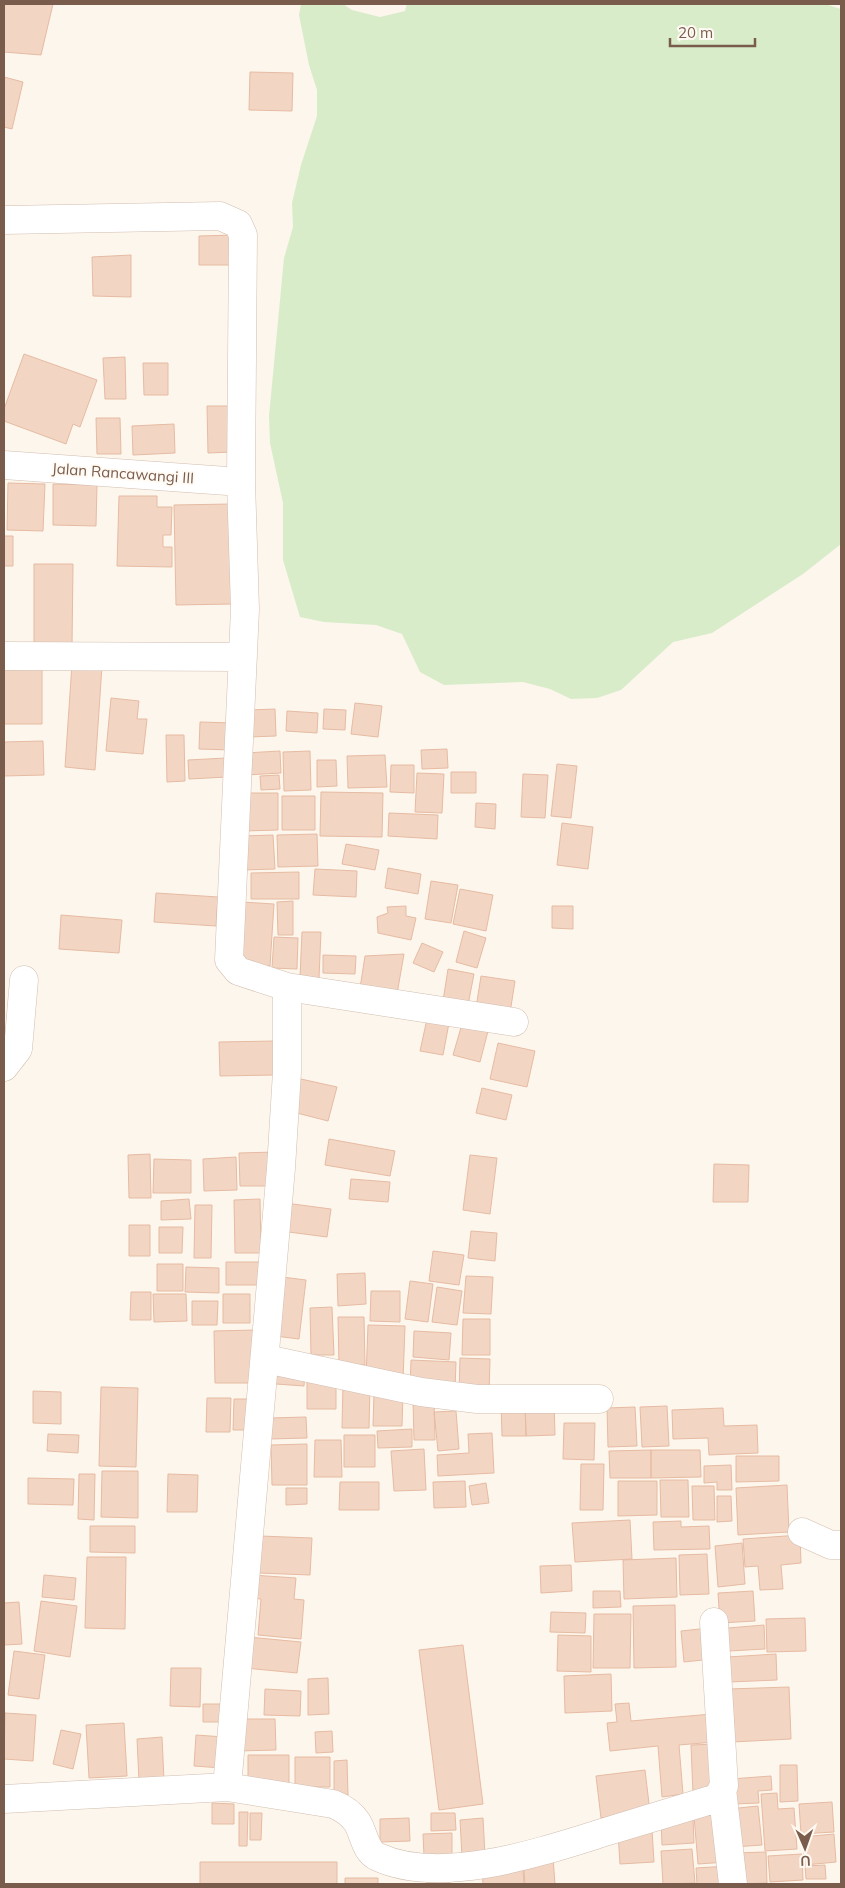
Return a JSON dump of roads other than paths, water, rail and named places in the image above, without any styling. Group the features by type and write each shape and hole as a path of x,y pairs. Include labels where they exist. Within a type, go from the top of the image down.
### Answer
{"street":[{"path":"4,220 220,216 238,224 243,235 242,482 245,609 229,960 238,971 287,987 514,1022"},
{"name":"Jalan Rancawangi III","path":"4,464 242,482"},
{"path":"4,656 243,657"},
{"path":"4,1067 18,1049 24,980"},
{"path":"227,1787 266,1359 287,1072 287,987"},
{"path":"266,1359 421,1392 476,1399 599,1399"},
{"path":"802,1532 831,1545 841,1545"},
{"path":"4,1799 227,1787 333,1804 346,1810 357,1821 368,1848 375,1856 420,1867 458,1868 539,1852 714,1798 722,1789 724,1786 714,1622"},
{"path":"722,1789 733,1884"}]}
